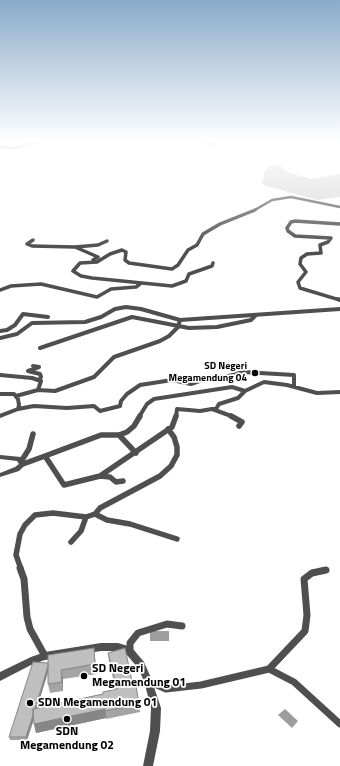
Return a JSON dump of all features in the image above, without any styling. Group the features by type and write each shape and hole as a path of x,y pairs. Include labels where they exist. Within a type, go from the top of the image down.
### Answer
{"street":[{"path":"86,262 97,262 110,254 122,250 126,252 125,260 129,263 156,268 172,269 178,265 188,250 198,245 202,236 208,231 272,200 295,197 340,207"},
{"path":"340,224 293,221 287,226 288,231 295,236 331,238 331,240 320,245 321,253 307,254 301,258 300,264 306,272 298,282 300,288 340,300"},
{"path":"33,240 27,244 38,246 75,247 98,245 107,241"},
{"path":"75,247 98,257 76,266 73,270 74,273 92,278 140,284 163,286 178,285 186,281 189,274 212,266 213,263"},
{"path":"0,290 11,286 44,284 97,297 111,289 136,287 140,284"},
{"path":"0,338 17,334 32,324 85,322 120,308 141,309 180,320 340,309"},
{"path":"0,331 7,330 15,325 23,314 48,317"},
{"path":"40,348 132,317 141,317 178,327 217,327 252,320 256,315"},
{"path":"0,394 10,393 16,396 38,390 55,391 94,377 114,357 160,341 178,327 180,320"},
{"path":"33,366 39,367 28,371 40,374 41,377 39,380 41,384 38,390"},
{"path":"0,416 18,409 34,406 84,408 94,406 100,411 120,406 127,394 140,385 172,380 191,384 205,379 218,379 244,372 294,375 294,386"},
{"path":"0,375 39,380"},
{"path":"45,456 64,485 100,476 136,453 175,424 177,409 200,411 216,409 219,404 238,398 245,391 264,382 294,386 324,394 340,392"},
{"path":"0,457 22,462 45,456 101,435 119,435 131,430 147,404 154,399 232,387 245,391"},
{"path":"16,396 18,399 18,409"},
{"path":"212,409 236,418 242,422 239,426"},
{"path":"45,656 30,629 27,617 24,579 16,555 20,534 25,525 35,515 53,513 86,517 95,514 100,508 160,476 171,466 177,455 177,447 174,437 168,429"},
{"path":"0,475 18,469 29,449 33,434"},
{"path":"119,435 136,453"},
{"path":"100,476 110,477 116,482 123,481"},
{"path":"95,514 107,520 130,524 177,539"},
{"path":"72,542 81,532 86,517"},
{"path":"148,681 166,689 201,685 269,669 305,631 307,616 304,579 312,574 326,570"},
{"path":"130,652 130,643 138,633 153,627 167,624 182,626"},
{"path":"0,677 31,661 45,656 101,647 118,647 130,652 141,665 148,681 156,708 155,731 148,766"},
{"path":"269,669 294,682 340,724"}],"shaded area":[{"path":"264,177 304,177 312,179 325,177 340,177 340,197 317,200 266,186 261,183"},
{"path":"150,631 169,631 169,641 150,641"},
{"path":"285,709 298,721 292,728 278,715"}],"building":[{"path":"94,648 95,664 61,670 62,682 48,684 48,655"},
{"path":"125,648 133,686 136,686 139,704 105,711 105,709 34,724 33,709 103,694 103,692 117,689 108,653"},
{"name":"SDN Megamendung 01","path":"33,662 48,663 35,709 33,709 33,715 26,737 9,737"}],"place":[{"name":"SD Negeri Megamendung 04","path":"255,373"},
{"name":"SD Negeri Megamendung 01","path":"84,676"},
{"name":"SDN Megamendung 01","path":"30,703"},
{"name":"SDN Megamendung 02","path":"67,719"}]}
